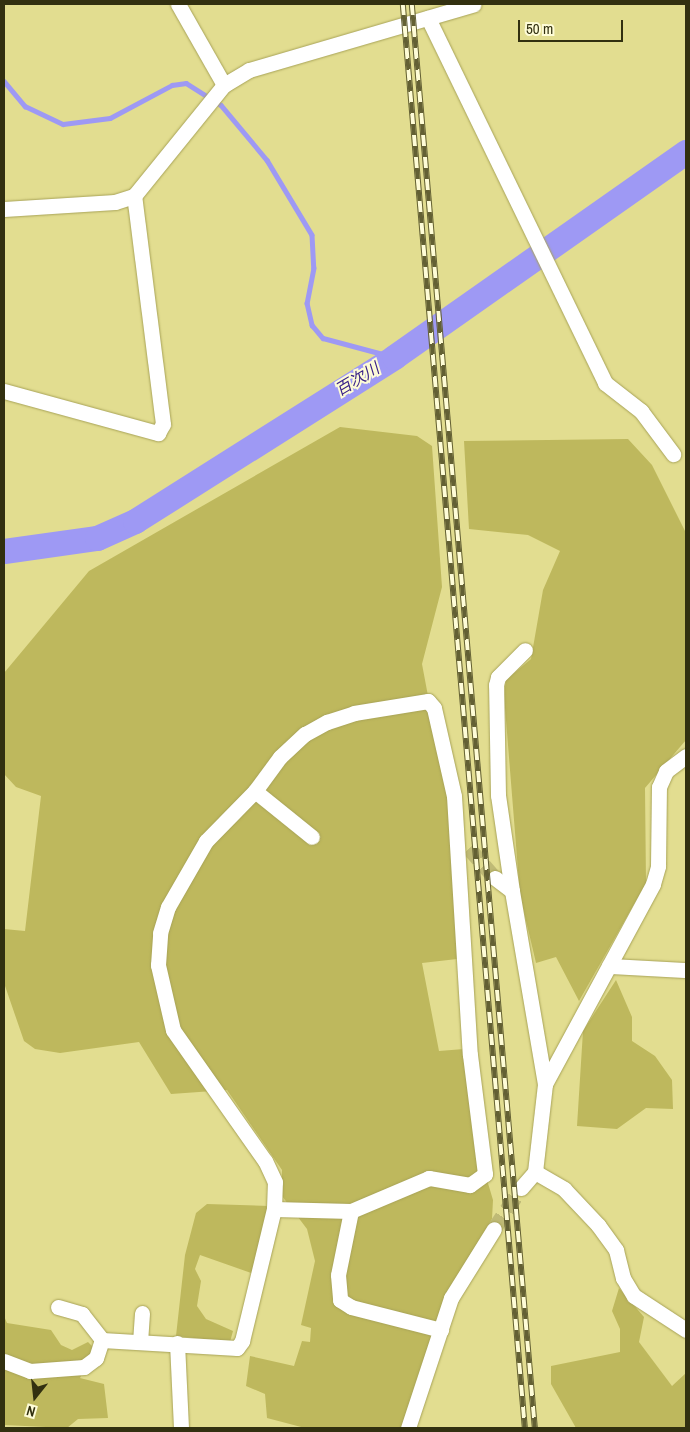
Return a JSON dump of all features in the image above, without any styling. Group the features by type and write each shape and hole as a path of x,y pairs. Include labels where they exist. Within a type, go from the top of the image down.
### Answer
{"street":[{"path":"178,4 217,96"},
{"path":"4,209 114,202 134,196 217,96 248,70 474,4"},
{"path":"428,18 605,384 640,411 673,454"},
{"path":"4,392 158,433 163,424 134,196"},
{"path":"521,1188 536,1172 545,1084 512,891 498,795 496,685 498,677 525,650"},
{"path":"58,1307 82,1314 102,1340 177,1343 221,1350 237,1348 242,1341 274,1209 275,1182 265,1161 173,1030 158,964 160,933 168,907 206,841 255,791 280,757 304,734 326,722 354,713 428,701 434,708 464,843 468,1026 485,1174 470,1185 429,1178 351,1212 274,1209"},
{"path":"545,1084 609,966 658,866 659,787 666,771 686,756"},
{"path":"255,791 312,836"},
{"path":"495,878 512,891"},
{"path":"609,966 686,970"},
{"path":"536,1172 564,1189 598,1225 616,1250 622,1278 634,1296 686,1330"},
{"path":"351,1212 338,1275 340,1300 351,1307 441,1330"},
{"path":"408,1428 451,1298 494,1229"},
{"path":"140,1342 142,1313"},
{"path":"4,1361 30,1371 84,1367 96,1358 102,1340"},
{"path":"177,1343 181,1428"}],"shaded area":[{"path":"340,427 417,436 432,446 442,587 422,664 453,829 457,959 422,963 439,1051 464,1049 473,1133 493,1200 492,1219 447,1293 403,1428 305,1428 267,1418 265,1394 246,1386 250,1356 294,1366 302,1341 310,1342 311,1328 301,1325 315,1261 307,1229 282,1196 282,1170 227,1090 171,1094 139,1042 60,1053 35,1049 24,1041 4,983 4,929 25,931 41,796 16,787 4,774 4,673 89,571"},
{"path":"628,439 652,465 686,533 686,740 645,788 646,883 579,1001 556,957 536,963 520,895 504,695 506,680 531,659 543,590 560,551 528,535 469,529 464,441"},
{"path":"616,980 632,1017 632,1041 655,1056 672,1080 673,1109 646,1108 617,1129 577,1126 583,1031"},
{"path":"207,1204 269,1206 254,1274 200,1255 195,1269 201,1281 197,1306 206,1319 233,1331 230,1342 176,1336 185,1255 196,1213"},
{"path":"619,1288 644,1317 639,1342 672,1386 686,1373 686,1428 576,1428 551,1384 551,1366 620,1352 620,1329 612,1311"},
{"path":"4,1316 7,1323 51,1330 61,1345 72,1350 88,1342 95,1349 80,1378 104,1384 108,1418 78,1419 67,1428 4,1425"}],"waterway":[{"path":"4,81 25,106 63,124 110,118 172,85 186,83 221,105 267,160 312,235 314,268 307,303 312,325 323,338 394,357"},
{"name":"百次川","path":"4,551 97,538 135,521 394,357 686,152"}],"tunnel":[{"path":"469,848 495,878"},
{"path":"494,1229 521,1188"}],"railway":[{"path":"403,4 525,1428"},
{"path":"412,4 535,1428"}]}
